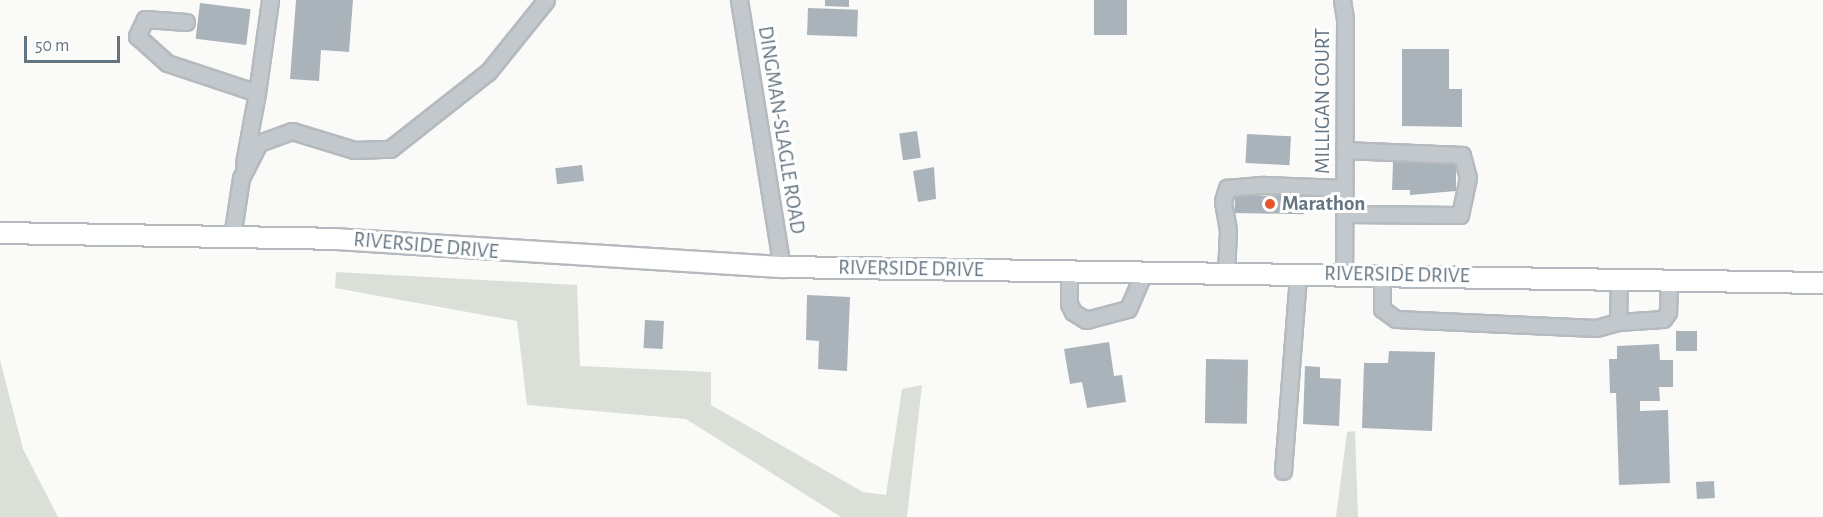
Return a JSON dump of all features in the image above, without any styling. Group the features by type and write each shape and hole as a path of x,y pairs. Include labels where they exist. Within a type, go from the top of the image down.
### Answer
{"main road":[{"name":"RIVERSIDE DRIVE","path":"0,233 335,239 782,267 1619,277 1823,283"}],"street":[{"path":"232,237 257,93 270,0"},
{"path":"241,178 259,143 292,131 354,150 390,149 488,72 546,0"},
{"name":"DINGMAN-SLAGLE ROAD","path":"739,0 782,267"},
{"name":"MILLIGAN COURT","path":"1342,0 1344,274"},
{"path":"186,22 145,19 137,36 167,63 257,93"},
{"path":"1344,150 1462,155 1468,178 1460,216 1344,214"},
{"path":"1226,273 1228,230 1223,201 1227,188 1264,185 1344,188"},
{"path":"1069,271 1069,304 1073,312 1086,320 1128,309 1144,272"},
{"path":"1283,471 1298,274"},
{"path":"1382,275 1382,309 1396,319 1596,328 1618,322 1666,317 1669,279"},
{"path":"1618,322 1619,277"}],"shaded area":[{"path":"336,272 577,285 580,366 711,372 711,405 863,492 886,495 902,389 922,385 907,517 841,517 686,419 527,405 517,321 335,288"},
{"path":"0,360 23,449 58,517 0,517"},
{"path":"1355,431 1358,517 1336,517 1347,432"}],"building":[{"path":"296,0 353,0 349,52 321,50 319,81 290,79"},
{"path":"825,0 849,0 849,7 825,6"},
{"path":"1094,0 1127,0 1127,35 1094,35"},
{"path":"200,3 251,9 246,45 196,39"},
{"path":"808,8 858,10 857,37 807,35"},
{"path":"1402,49 1449,49 1449,89 1462,89 1462,127 1402,126"},
{"path":"917,131 921,158 903,160 899,134"},
{"path":"1247,134 1291,136 1289,165 1245,163"},
{"path":"1393,162 1456,163 1456,191 1410,195 1410,190 1392,190"},
{"path":"582,165 584,181 557,184 555,168"},
{"path":"934,167 936,199 918,202 913,171"},
{"name":"Marathon","path":"1235,195 1304,196 1304,214 1235,213"},
{"path":"807,295 850,297 847,371 818,369 819,341 806,340"},
{"path":"645,320 664,321 663,349 644,348"},
{"path":"1676,331 1697,331 1697,351 1676,351"},
{"path":"1109,342 1114,376 1122,375 1126,402 1087,408 1082,382 1070,384 1064,349"},
{"path":"1659,344 1660,360 1673,360 1673,387 1659,387 1660,401 1640,401 1640,411 1668,410 1670,483 1619,485 1616,393 1610,393 1609,359 1617,359 1617,346"},
{"path":"1389,351 1435,352 1432,431 1362,428 1364,363 1388,363"},
{"path":"1206,359 1248,360 1247,424 1205,423"},
{"path":"1305,366 1320,367 1320,378 1341,379 1339,426 1303,424"},
{"path":"1714,481 1715,498 1697,499 1696,482"}],"place":[{"name":"Marathon","path":"1270,204"}]}
